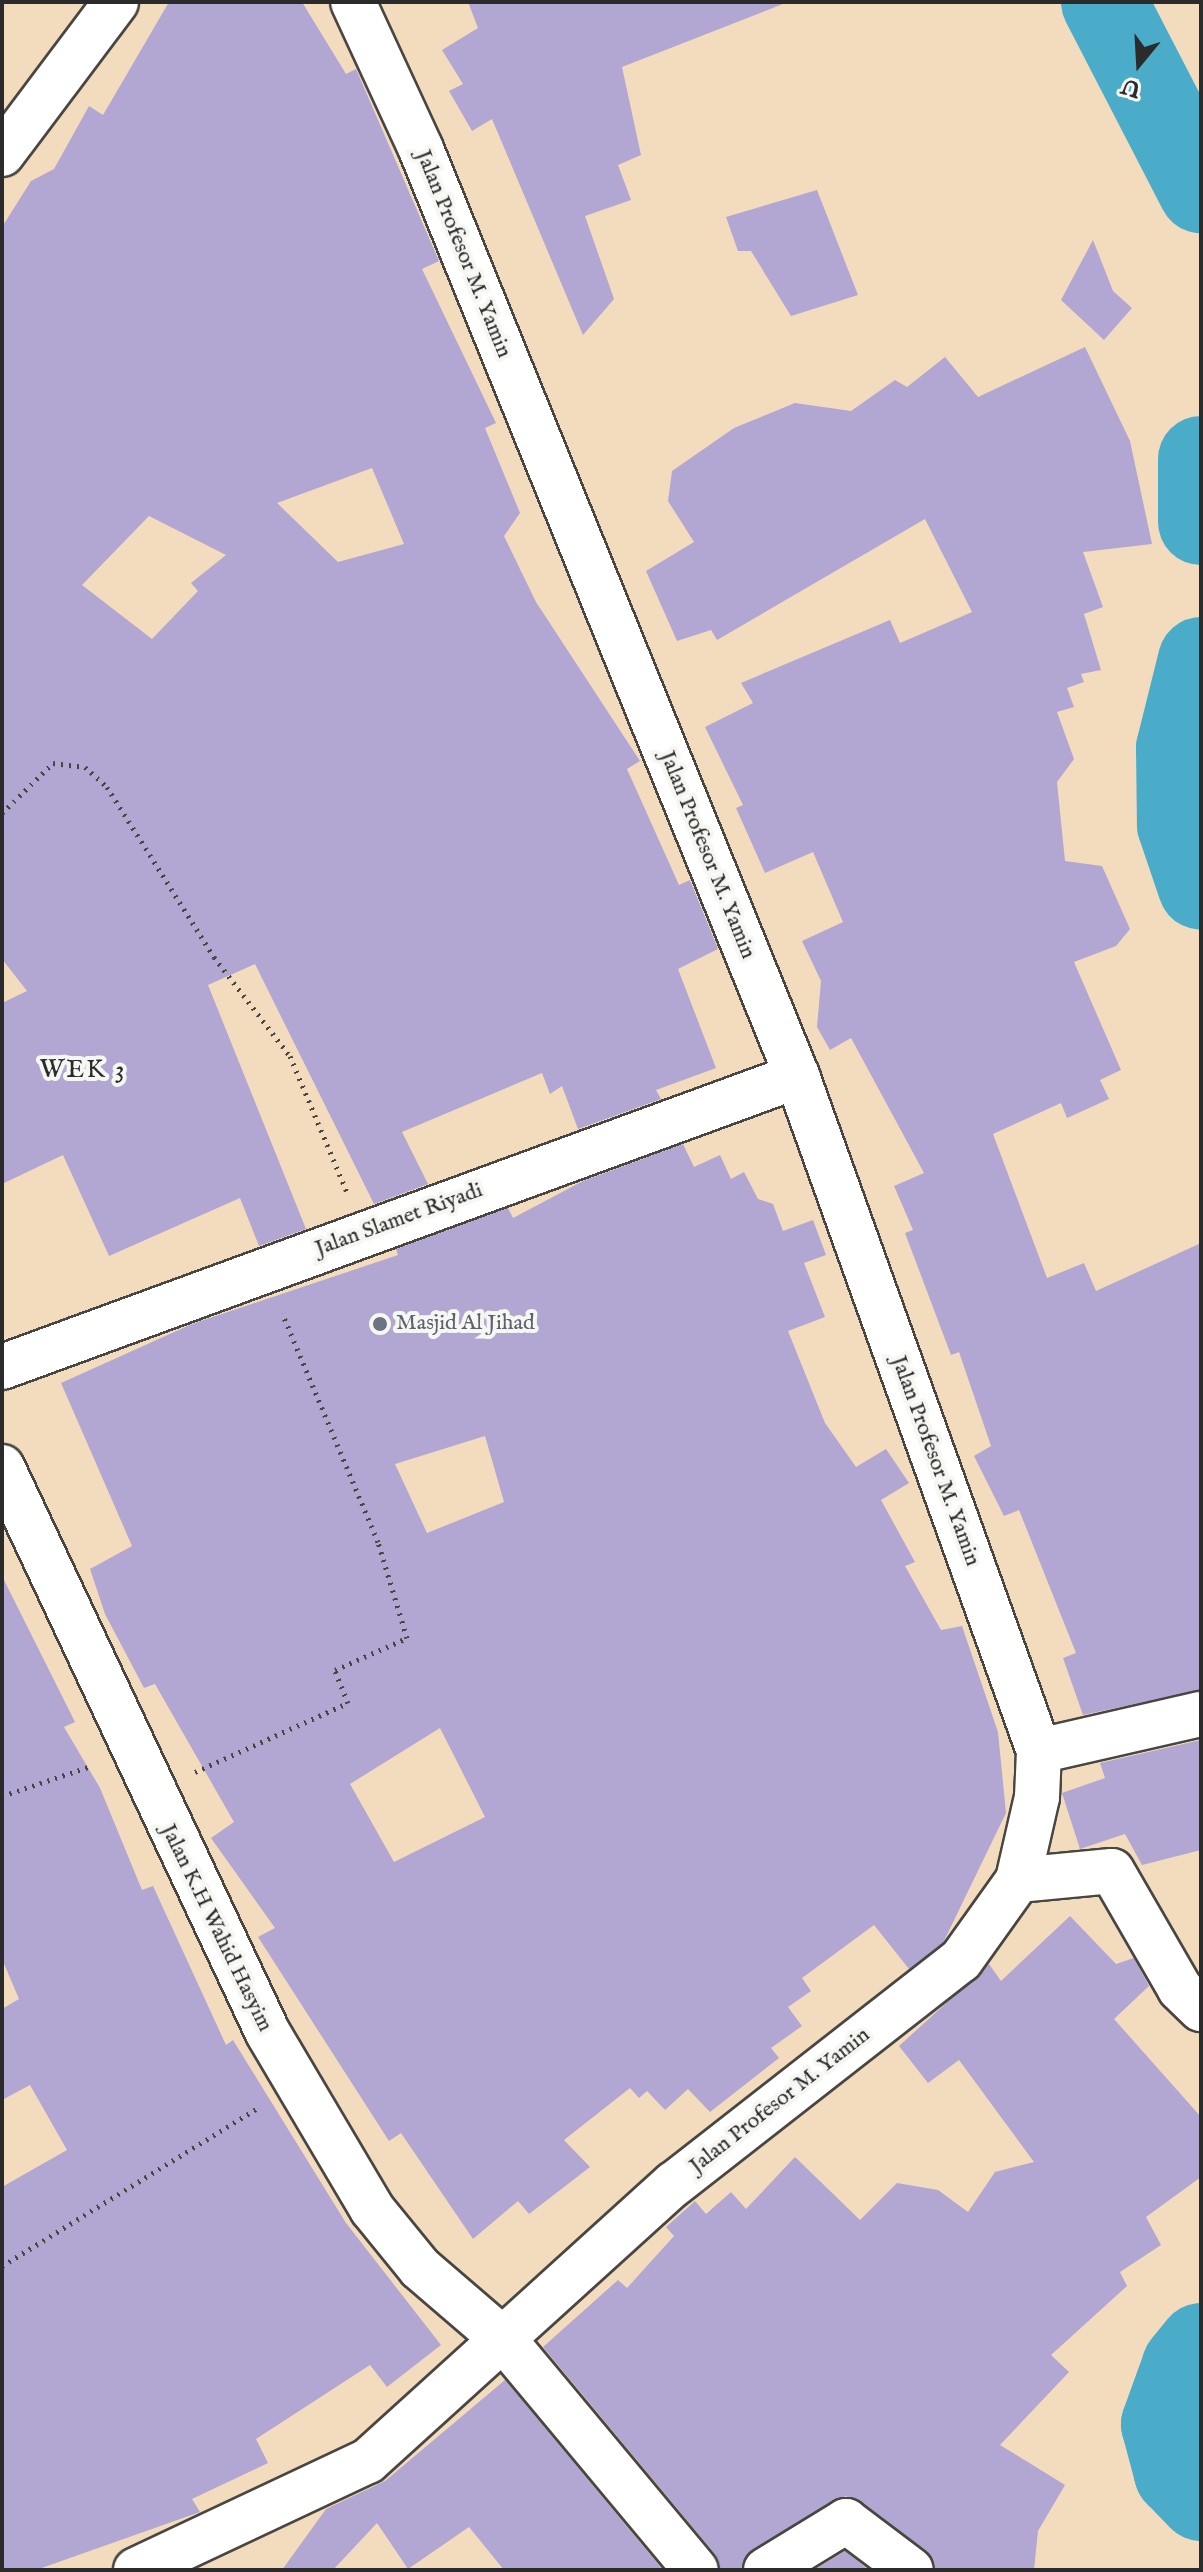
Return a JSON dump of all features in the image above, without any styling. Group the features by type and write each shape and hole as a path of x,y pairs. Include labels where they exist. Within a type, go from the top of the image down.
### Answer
{"main road":[{"path":"2,154 116,2"},
{"name":"Jalan Profesor M. Yamin","path":"136,2570 330,2485 404,2432 674,2184 961,1960 1018,1880 1030,1845 1039,1751 797,1076 427,164 353,2"},
{"name":"Jalan Slamet Riyadi","path":"2,1367 262,1268 797,1076"},
{"name":"Jalan K.H Wahid Hasyim","path":"2,1467 149,1793 298,2084 372,2209 420,2268 505,2341 696,2570"},
{"path":"1039,1751 1201,1714"},
{"path":"1018,1880 1112,1871 1142,1911 1180,1989 1201,2009"},
{"path":"766,2570 846,2521 911,2570"}],"path":[{"path":"2,813 53,763 85,767 107,787 214,957 290,1056 365,1233"},
{"path":"149,1793 348,1703 335,1670 407,1638 343,1453 262,1268"},
{"path":"2,1796 129,1751"},
{"path":"2,2266 298,2084"}],"building":[{"path":"169,2 302,2 346,74 356,69 439,261 422,269 496,423 485,428 520,513 504,536 536,602 640,761 627,769 679,885 690,880 718,949 678,969 716,1068 656,1090 661,1099 578,1129 562,1086 550,1094 542,1073 402,1132 428,1184 374,1204 255,964 208,985 306,1229 259,1246 240,1198 109,1256 63,1155 2,1184 2,1003 27,991 2,959 2,227 31,181 54,169 89,106 103,115","holes":["372,468 404,544 338,562 277,503","149,516 226,555 191,583 198,591 152,639 82,585"]},
{"path":"468,2 788,2 622,67 641,155 618,165 631,200 585,216 614,299 583,335 492,119 472,131 449,91 463,84 442,50 478,28"},
{"path":"817,190 858,295 791,316 751,251 738,251 726,217"},
{"path":"1093,240 1113,291 1132,308 1104,340 1061,300"},
{"path":"1085,347 1130,441 1152,544 1083,552 1103,607 1084,614 1101,670 1081,674 1084,682 1067,688 1074,707 1057,712 1074,759 1057,782 1065,861 1102,866 1130,929 1116,946 1074,962 1121,1070 1100,1080 1109,1099 1067,1118 1061,1103 993,1134 1047,1278 1084,1263 1096,1291 1201,1243 1201,1690 1083,1715 1063,1658 1076,1653 1019,1510 1004,1516 974,1456 991,1446 959,1352 951,1355 905,1233 913,1230 894,1186 924,1173 851,1038 830,1050 817,1027 821,981 802,941 843,922 813,852 765,873 736,808 743,805 705,727 753,703 741,683 890,620 900,643 972,612 925,519 717,640 711,630 677,641 646,571 694,542 668,501 672,471 734,428 795,403 851,411 895,380 907,387 945,357 978,397"},
{"path":"683,1144 694,1167 720,1155 731,1179 744,1172 758,1199 773,1204 783,1231 813,1220 826,1255 804,1263 825,1317 788,1331 825,1423 856,1467 886,1449 909,1483 881,1500 915,1562 905,1566 941,1630 962,1626 998,1732 1006,1813 943,1943 909,1969 874,1925 802,1978 811,1991 788,2007 802,2026 771,2048 779,2058 710,2112 688,2089 665,2110 647,2091 639,2098 630,2088 564,2140 590,2167 529,2214 518,2201 473,2239 401,2133 389,2141 258,1937 275,1928 211,1838 234,1822 155,1684 144,1688 105,1614 90,1569 132,1546 61,1383 192,1324 398,1255 396,1249 508,1208 513,1218 583,1181","holes":["485,1436 504,1502 427,1533 395,1464","440,1728 485,1817 394,1862 350,1784"]},
{"path":"2,1576 75,1722 64,1727 100,1788 142,1890 153,1886 226,2045 233,2040 346,2223 441,2345 387,2387 370,2365 256,2439 268,2463 192,2499 200,2512 36,2570 2,2570 2,2187 67,2150 30,2085 2,2100 2,2009 19,1999 2,1959"},
{"path":"1201,1740 1201,1850 1142,1865 1125,1834 1080,1849 1062,1793 1105,1778 1100,1763"},
{"path":"1070,1916 1116,1964 1134,1958 1149,1986 1114,2019 1201,2117 1201,2177 1146,2217 1161,2245 1120,2272 1127,2286 1051,2355 1069,2372 1000,2445 1065,2485 1038,2531 1034,2570 935,2570 926,2550 846,2496 753,2549 741,2570 720,2570 715,2554 543,2347 618,2280 627,2288 674,2236 666,2227 695,2201 706,2214 731,2192 746,2209 795,2157 860,2220 897,2183 938,2190 968,2212 995,2172 1034,2162 959,2060 928,2083 899,2046 989,1964 1001,1981"},
{"path":"505,2380 663,2570 504,2570 469,2527 408,2569 377,2523 333,2570 282,2570 326,2509 385,2481"},
{"path":"845,2551 869,2570 814,2570"}],"waterway":[{"path":"1104,2 1201,190"},
{"path":"1201,459 1201,522"},
{"path":"1201,660 1179,748 1180,825 1201,887"},
{"path":"1201,2346 1185,2366 1164,2424 1177,2473 1201,2498"}],"place":[{"name":"Masjid Al Jihad","path":"380,1324"}],"district":[{"name":"WEK 3","path":"83,1070"}]}
